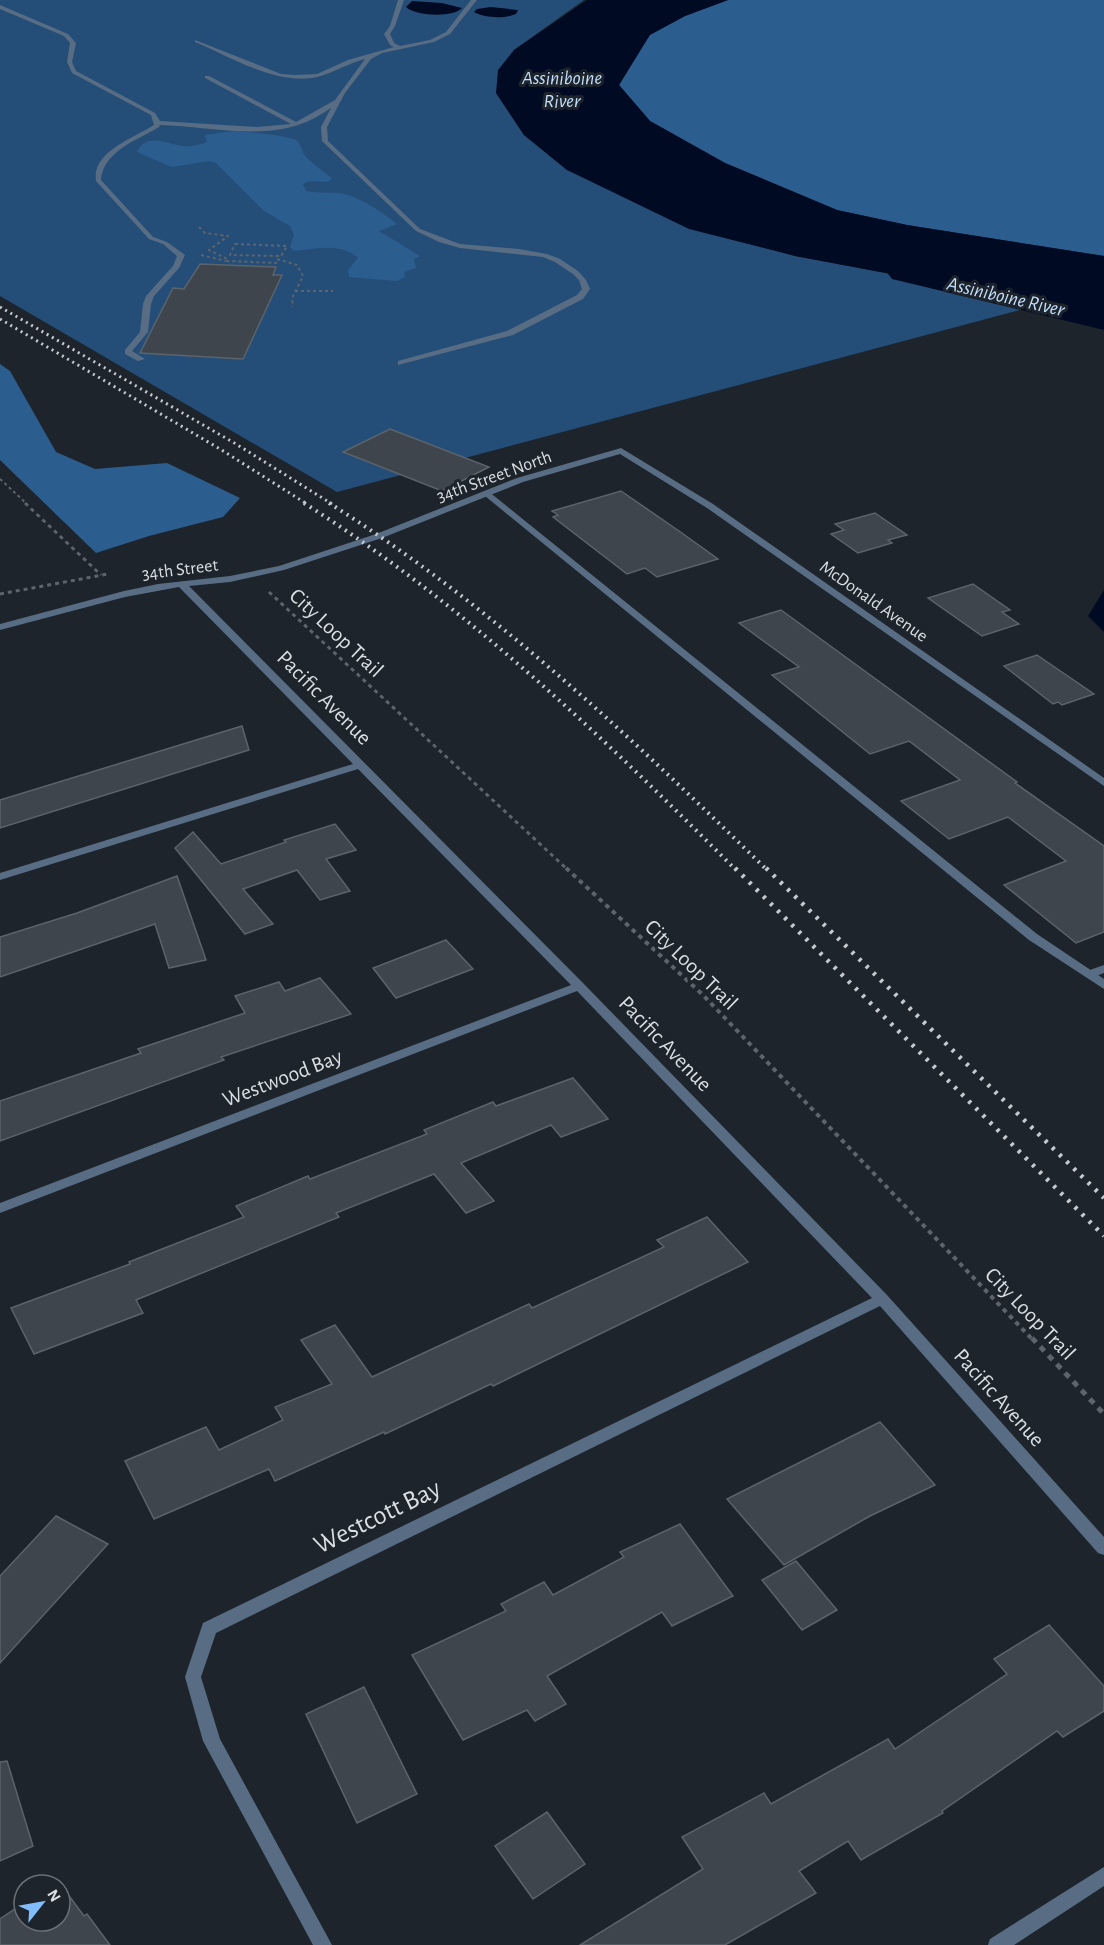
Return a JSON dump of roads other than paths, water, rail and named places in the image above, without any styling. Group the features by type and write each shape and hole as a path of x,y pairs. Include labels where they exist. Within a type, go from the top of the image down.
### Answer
{"street":[{"path":"399,48 392,44 387,34 395,24 397,8 401,0"},
{"path":"197,41 280,76 315,75 349,61 432,40 448,33 474,0"},
{"path":"0,7 66,35 73,43 69,61 74,72 153,114 157,123"},
{"path":"371,57 338,101 324,127 325,141 418,230 435,239 466,247 519,250 543,254 557,259 584,281 586,289 580,297 510,333 401,363"},
{"path":"207,77 296,124"},
{"path":"157,123 265,128 296,124 338,101"},
{"path":"141,359 128,352 141,337 145,328 149,298 158,284 180,263 181,255 170,246 151,238 98,180 97,172 102,163 118,150 157,126 157,123"},
{"name":"34th Street North","path":"364,541 520,480 621,451"},
{"name":"McDonald Avenue","path":"621,451 710,506 1104,783"},
{"path":"488,494 1033,937 1091,974 1104,985"},
{"name":"34th Street","path":"0,627 124,594 251,576 364,541"},
{"name":"Pacific Avenue","path":"180,585 579,986 882,1299 1104,1548"},
{"path":"0,877 360,765"},
{"path":"1091,974 1104,969"},
{"name":"Westwood Bay","path":"0,1208 579,986"},
{"name":"Westcott Bay","path":"323,1945 212,1741 194,1677 209,1628 882,1299"},
{"path":"997,1945 1104,1876"}],"water":[{"name":"Assiniboine River","path":"587,0 728,0 685,16 650,35 619,85 650,121 725,163 837,210 907,225 1104,256 1104,307 1046,303 795,256 689,229 567,170 524,135 496,93 498,70 514,50"},
{"path":"412,1 442,3 462,8 451,13 425,14 406,7"},
{"path":"491,7 518,10 511,16 500,17 489,17 474,12 477,9"},
{"path":"1104,590 1104,632 1088,616"}],"waterway":[{"name":"Assiniboine River","path":"905,271 1104,318"}],"railway":[{"path":"0,307 236,444 332,504"},
{"path":"0,319 220,449 307,504"},
{"path":"304,503 421,585 530,674 635,770 736,870"},
{"path":"329,503 447,585 558,675 664,771 767,870"},
{"path":"735,868 1104,1236"},
{"path":"766,868 1104,1198"}]}
